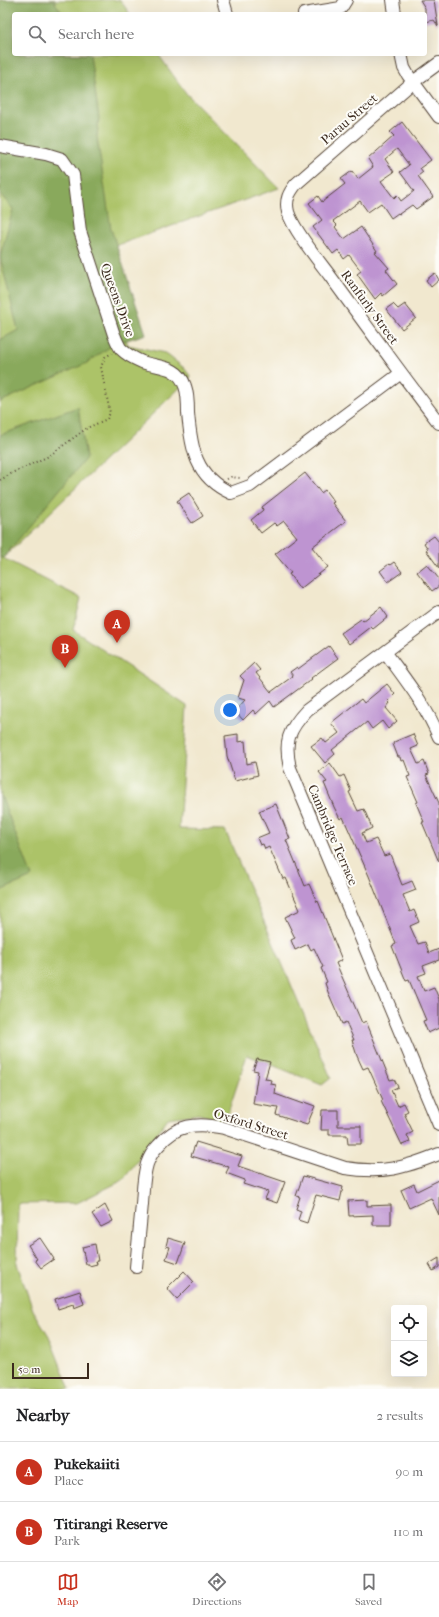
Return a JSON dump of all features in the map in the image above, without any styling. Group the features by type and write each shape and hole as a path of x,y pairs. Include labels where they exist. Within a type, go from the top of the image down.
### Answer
{"street":[{"path":"223,0 226,12"},
{"path":"316,12 341,8 346,0"},
{"path":"393,0 395,12"},
{"path":"401,56 404,68 439,117"},
{"name":"Parau Street","path":"287,203 289,193 296,184 413,82 439,63"},
{"name":"Queens Drive","path":"0,146 46,154 62,159 73,175 80,231 112,328 121,348 142,362 170,368 178,374 185,386 192,449 201,468 215,484 231,493 250,486 401,374"},
{"name":"Ranfurly Street","path":"287,203 288,212 293,224 401,374 439,423"},
{"name":"Cambridge Terrace","path":"439,612 386,653 307,710 296,722 287,743 290,768 439,1125"},
{"path":"386,653 419,698 439,737"},
{"name":"Oxford Street","path":"136,1268 144,1180 147,1164 153,1151 162,1141 170,1133 180,1128 192,1125 208,1124 345,1168 364,1171 398,1169 439,1154"}],"path":[{"path":"0,480 49,456 87,428 107,419 110,413 101,367 105,357 121,348"},
{"path":"222,483 231,477 244,479"}],"green space":[{"path":"0,0 120,0 129,12 12,12 12,56 159,56 186,93 279,188 98,252 128,345 165,353 184,368 191,377 3,558 81,598 73,630 187,706 179,829 225,830 331,1078 322,1085 247,1055 225,1122 199,1114 168,1118 123,1180 77,1203 18,1204 17,1264 33,1310 49,1336 70,1389 0,1389"},
{"path":"0,0 55,0 55,3 62,12 12,12 12,56 90,56 99,118 97,137 111,229 146,334 114,344 87,363 0,402 0,340 18,330 0,257 13,209 0,194"},
{"path":"78,407 86,458 3,558 0,558 0,435"},
{"path":"0,793 32,877 0,891"}],"building":[{"path":"420,0 434,0 438,26 434,20 427,22 427,12 425,12 425,8"},
{"path":"402,122 431,160 420,168 423,172 418,176 433,197 416,209 412,205 391,218 381,203 368,212 360,201 333,221 337,225 335,227 344,239 361,227 377,251 375,252 389,268 386,270 397,284 383,296 381,293 375,299 357,274 361,271 349,255 344,259 338,250 333,254 313,227 322,220 309,203 318,196 322,202 345,184 341,179 352,171 358,179 373,167 368,159 394,136 390,132","holes":["397,149 409,165 400,172 414,191 401,201 397,195 394,198 381,181 394,172 385,159"]},
{"path":"435,273 439,280 431,287 426,280"},
{"path":"393,304 398,309 405,304 416,318 402,329 386,309"},
{"path":"305,473 321,493 325,490 334,502 332,503 346,521 312,547 328,567 300,589 289,574 291,573 275,554 297,537 284,521 277,526 274,523 261,533 251,520 263,510 262,507"},
{"path":"189,493 203,516 192,523 177,501"},
{"path":"434,536 439,542 439,568 426,550 428,549 424,543"},
{"path":"394,562 402,572 388,582 380,571"},
{"path":"427,564 439,579 439,586 432,591 417,572"},
{"path":"381,607 388,617 373,629 371,627 349,644 341,633 361,619 363,621"},
{"path":"329,646 338,658 274,707 270,701 256,714 253,710 243,720 235,711 245,700 238,698 244,680 240,676 254,663 260,670 256,673 271,692 293,676 290,672 297,667 298,669"},
{"path":"387,684 395,694 388,701 390,703 386,708 397,721 388,729 382,721 372,729 367,722 332,750 335,754 325,763 311,746 322,738 326,743 339,733 331,723 361,699 364,703"},
{"path":"238,734 238,742 245,741 247,764 255,762 258,775 235,781 227,756 225,736"},
{"path":"413,734 418,746 411,749 418,764 424,761 429,774 426,775 439,803 439,862 422,822 424,822 416,803 418,802 407,777 410,776 404,760 401,761 400,757 398,757 393,744 394,742"},
{"path":"330,763 340,777 344,775 351,791 349,792 358,811 364,809 372,828 362,833 366,843 376,839 384,856 390,854 402,885 412,881 416,890 403,895 410,912 414,910 419,922 410,926 418,944 425,942 429,953 439,949 439,960 423,966 426,973 418,976 424,991 434,987 439,999 439,1028 428,1033 423,1021 426,1020 409,980 406,981 392,946 396,944 369,876 343,817 340,819 334,807 324,783 327,782 319,772"},
{"path":"276,804 290,839 286,840 305,886 309,884 317,902 318,901 342,960 336,963 362,1023 366,1021 390,1080 394,1079 398,1087 391,1090 398,1106 404,1103 408,1111 404,1113 413,1132 407,1135 410,1142 402,1145 381,1101 383,1100 368,1067 363,1069 352,1040 354,1040 346,1022 342,1024 328,992 325,983 327,982 321,968 323,967 314,948 311,950 308,944 295,950 291,940 295,938 285,917 300,910 286,878 283,879 269,847 265,849 263,844 260,845 257,838 269,833 259,811"},
{"path":"257,1059 270,1062 265,1079 272,1080 271,1084 276,1085 275,1094 303,1104 304,1102 315,1106 307,1125 276,1115 278,1108 253,1104 258,1071 253,1070"},
{"path":"322,1110 338,1110 338,1126 361,1126 361,1144 348,1144 347,1135 329,1135 329,1130 321,1130"},
{"path":"196,1142 242,1156 238,1166 285,1182 277,1203 265,1199 268,1192 243,1184 245,1180 226,1173 229,1167 191,1156"},
{"path":"303,1176 343,1187 340,1201 316,1195 307,1223 298,1220 301,1211 296,1209 300,1197 296,1196"},
{"path":"439,1180 439,1215 431,1198 409,1208 401,1190 414,1184 417,1191"},
{"path":"367,1200 367,1206 391,1205 391,1225 373,1225 373,1215 349,1216 348,1201"},
{"path":"105,1205 113,1221 101,1227 92,1214"},
{"path":"40,1238 54,1259 41,1268 35,1260 37,1259 28,1245"},
{"path":"168,1238 185,1243 178,1263 166,1259 170,1247 166,1246"},
{"path":"95,1244 98,1261 96,1261 97,1264 89,1266 89,1264 86,1264 82,1247"},
{"path":"439,1258 439,1267 433,1271 429,1264"},
{"path":"184,1271 194,1282 177,1299 167,1288"},
{"path":"80,1291 84,1304 74,1308 73,1304 58,1309 55,1299"}],"place":[{"name":"Pukekaiiti","path":"117,643"},
{"name":"Titirangi Reserve","path":"65,668"}]}
